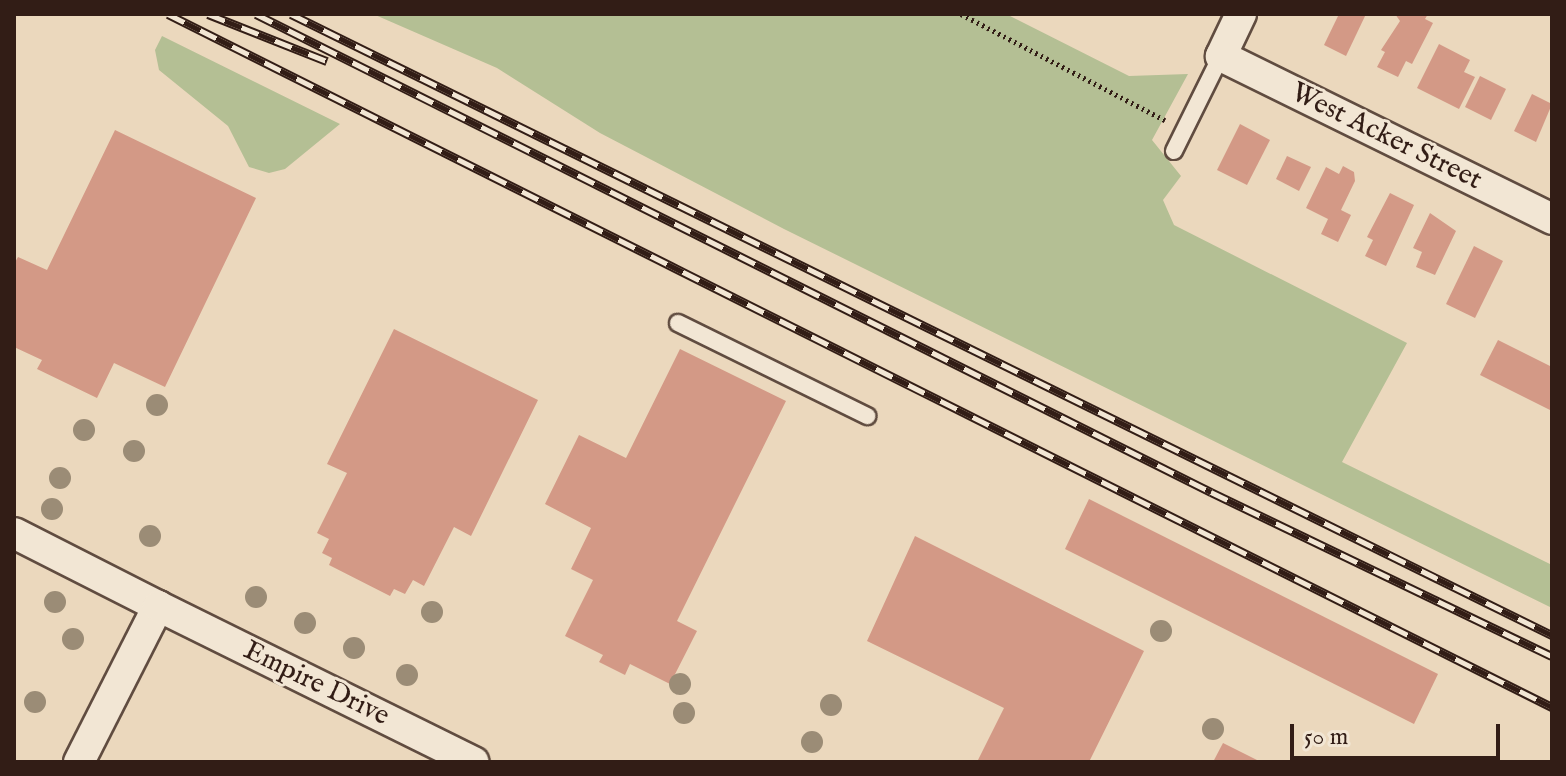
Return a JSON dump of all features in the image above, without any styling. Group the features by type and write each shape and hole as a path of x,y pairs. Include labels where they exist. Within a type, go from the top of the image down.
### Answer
{"street":[{"path":"1221,56 1241,14"},
{"name":"West Acker Street","path":"1221,56 1552,219"},
{"name":"Empire Drive","path":"14,533 474,762"},
{"path":"79,762 158,606"}],"lane":[{"path":"1174,151 1221,56"},
{"path":"678,323 867,416"}],"path":[{"path":"961,14 1184,130"}],"green space":[{"path":"373,14 1006,14 1129,76 1188,74 1152,140 1181,176 1163,200 1174,225 1407,343 1342,462 1552,565 1552,608 784,229 600,133 497,68"},
{"path":"162,36 340,124 285,169 269,173 249,167 228,126 159,70 155,50"}],"building":[{"path":"1339,14 1366,14 1346,56 1324,45"},
{"path":"1395,14 1428,14 1425,19 1433,23 1412,64 1406,61 1398,77 1377,67 1385,52 1381,50 1400,21"},
{"path":"1439,44 1470,60 1464,72 1475,77 1459,109 1417,88"},
{"path":"1480,76 1506,89 1491,120 1465,107"},
{"path":"1532,94 1552,104 1536,142 1514,131"},
{"path":"1240,124 1270,140 1247,185 1217,170"},
{"path":"115,130 256,198 165,387 114,363 97,398 37,369 42,360 14,347 14,264 18,257 47,270"},
{"path":"1287,156 1311,167 1299,191 1276,179"},
{"path":"1343,166 1354,172 1355,181 1341,210 1351,215 1338,242 1321,234 1328,219 1306,208 1326,167 1339,174"},
{"path":"1390,193 1414,205 1386,266 1365,256 1373,240 1367,237"},
{"path":"1430,213 1456,231 1435,275 1416,267 1422,252 1413,248"},
{"path":"1474,246 1503,261 1475,318 1446,304"},
{"path":"394,329 538,400 471,536 454,527 424,586 413,580 405,594 394,589 390,596 329,565 332,558 322,553 329,539 317,533 347,473 327,464"},
{"path":"1498,340 1552,367 1552,411 1480,375"},
{"path":"680,349 786,401 677,621 697,631 670,684 630,664 625,675 599,662 603,655 565,636 593,580 571,569 591,528 545,504 579,435 626,458"},
{"path":"1089,499 1438,674 1414,724 1065,549"},
{"path":"915,536 1144,651 1089,762 977,762 1004,708 867,641"},
{"path":"1223,743 1261,762 1213,762"}],"railway":[{"path":"168,14 1552,707"},
{"path":"208,14 327,61"},
{"path":"256,14 1211,492 1552,656"},
{"path":"291,14 1552,635"}]}
